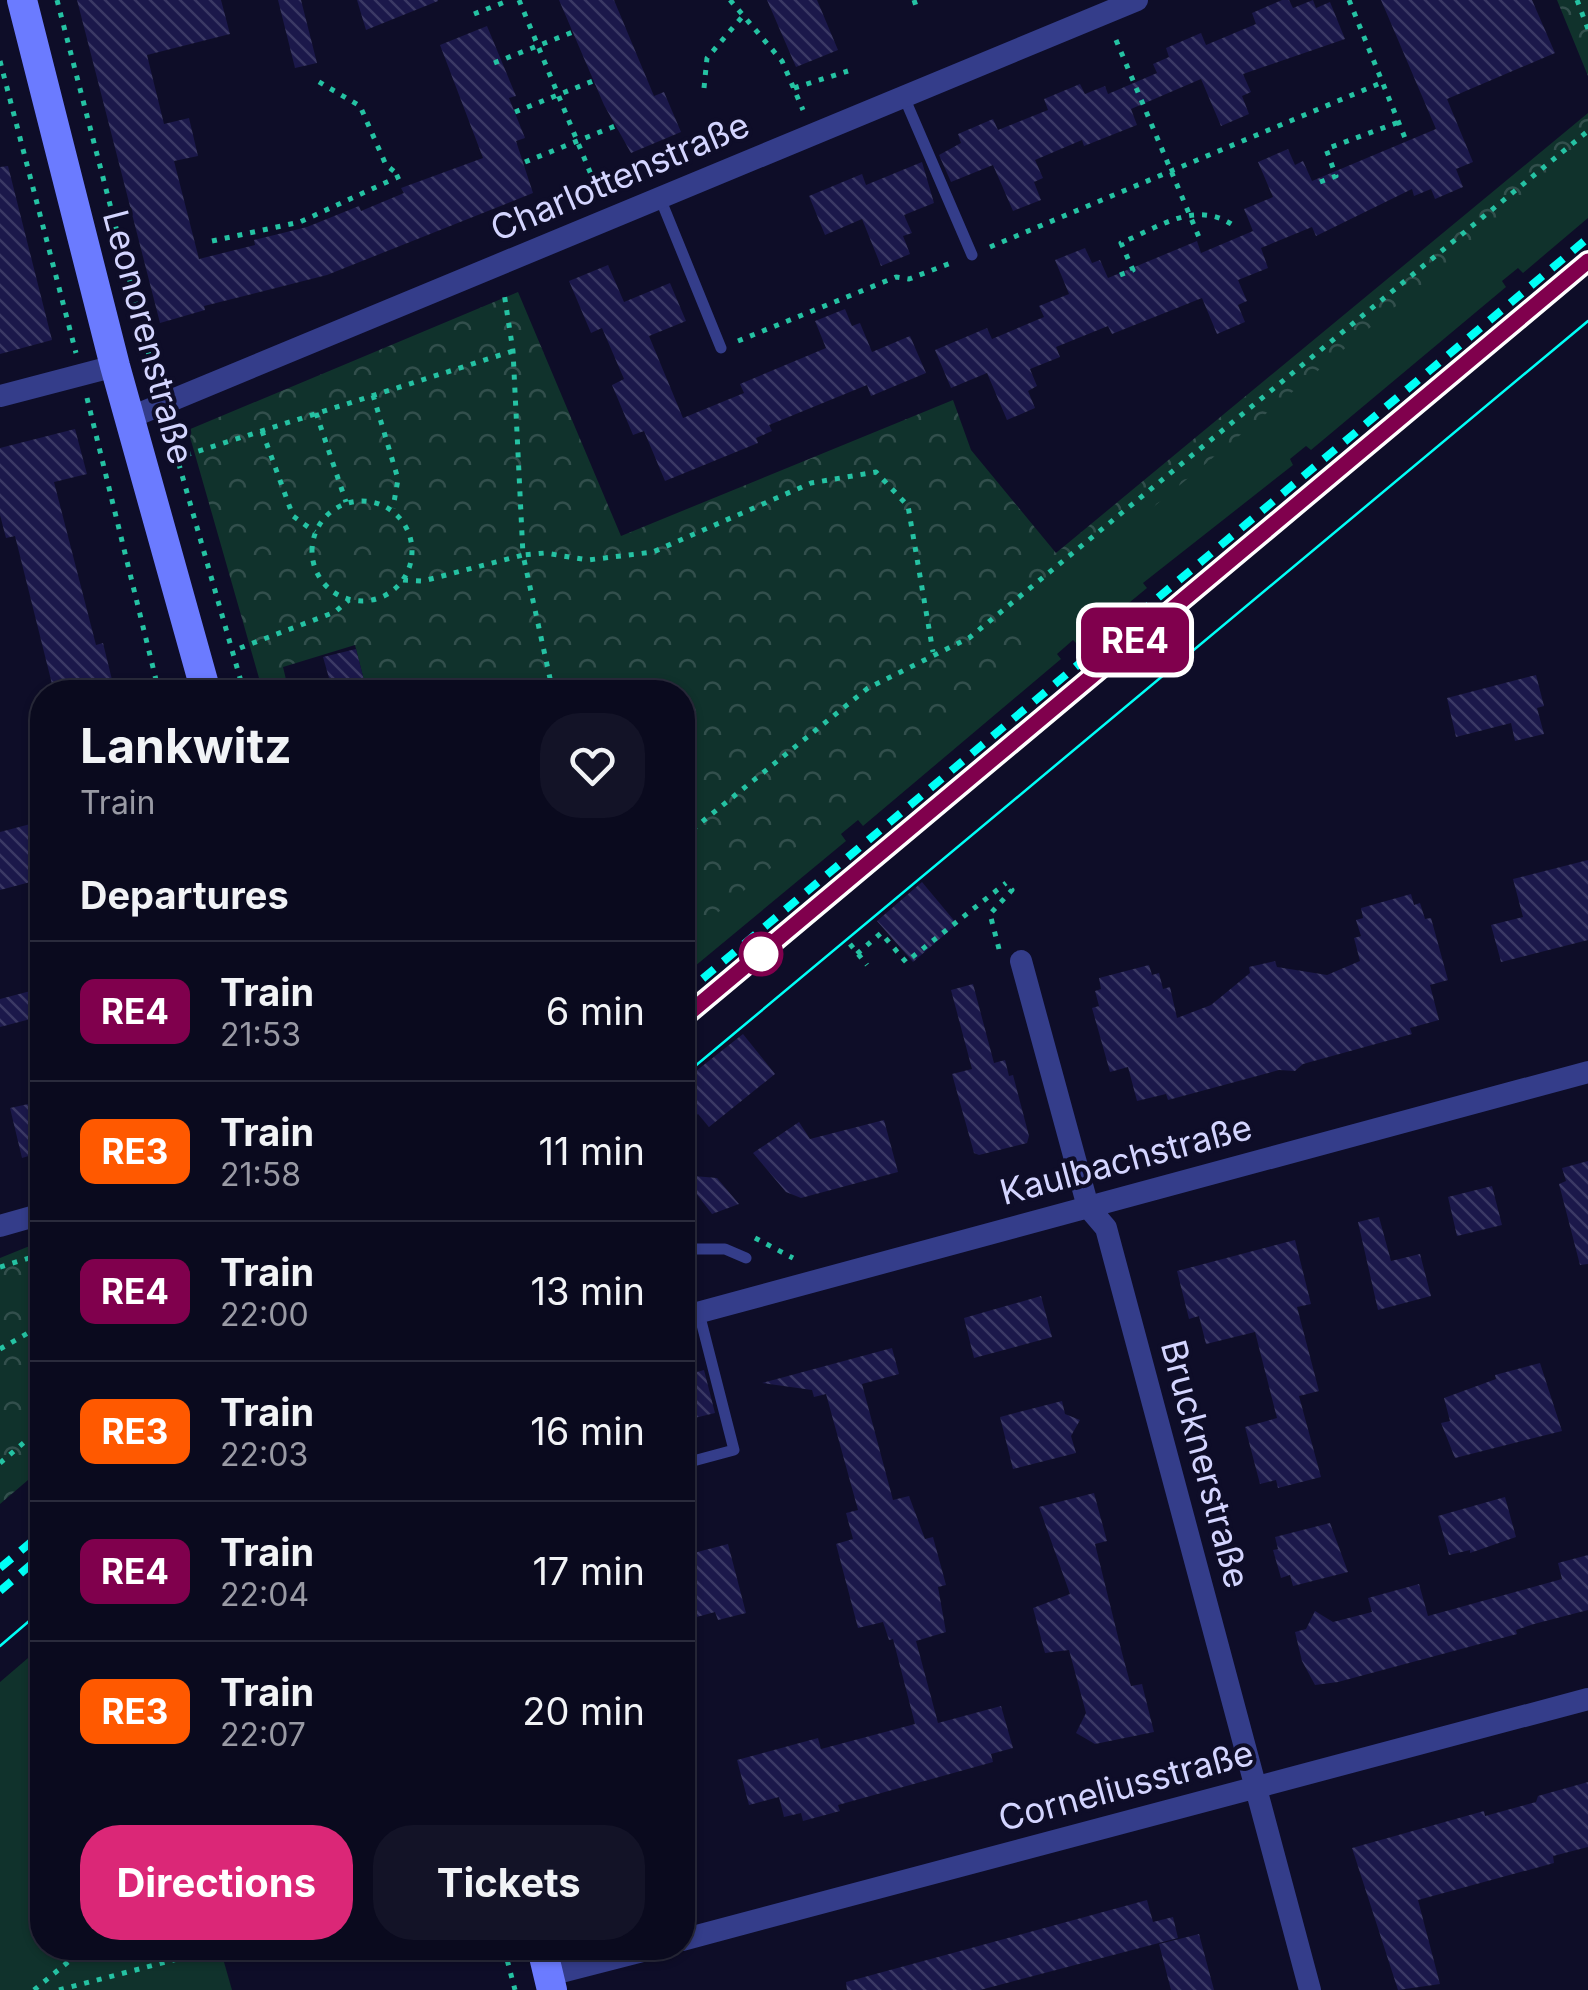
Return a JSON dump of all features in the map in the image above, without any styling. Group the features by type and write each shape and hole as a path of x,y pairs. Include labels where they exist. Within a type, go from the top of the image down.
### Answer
{"main road":[{"name":"Leonorenstraße","path":"22,0 115,366 203,680"}],"street":[{"name":"Charlottenstraße","path":"129,418 1137,0"},
{"path":"0,396 115,366"},
{"name":"Brucknerstraße","path":"1011,958 1088,1207 1106,1228 1310,1990"},
{"name":"Kaulbachstraße","path":"695,1314 1588,1072"},
{"path":"0,1226 30,1217"},
{"name":"Corneliusstraße","path":"695,1937 1588,1699"},
{"path":"548,1971 599,1960"}],"lane":[{"path":"904,97 972,255"},
{"path":"660,198 721,348"},
{"path":"695,1249 725,1250 746,1258"},
{"path":"695,1328 734,1450 695,1460"}],"path":[{"path":"57,0 151,365"},
{"path":"474,14 510,0"},
{"path":"519,0 597,189"},
{"path":"730,0 782,61 803,110"},
{"path":"1350,0 1406,138"},
{"path":"1576,0 1588,29"},
{"path":"704,88 706,58 742,17"},
{"path":"494,64 573,32"},
{"path":"1116,40 1201,242"},
{"path":"0,61 73,344"},
{"path":"794,88 848,71"},
{"path":"212,241 300,222 400,176 386,164 360,106 314,78"},
{"path":"515,112 593,81"},
{"path":"721,348 896,277 910,279 972,255 1383,82"},
{"path":"1320,182 1336,176 1326,149 1399,122"},
{"path":"526,162 615,126"},
{"path":"695,828 868,688 933,652 969,638 1588,131"},
{"path":"1120,276 1132,270 1120,243 1189,214 1206,212 1238,228"},
{"path":"504,293 513,351 523,554 550,680"},
{"path":"186,454 513,351"},
{"path":"374,395 398,479 392,510"},
{"path":"316,414 346,502"},
{"path":"262,431 293,516 315,532"},
{"path":"98,436 156,680"},
{"path":"172,440 241,680"},
{"path":"403,580 423,581 523,554 545,553 588,560 654,552 811,483 876,472 908,506 933,652"},
{"path":"362,500 392,510 410,535 410,566 403,580 379,598 349,600 325,585 317,574 312,546 315,532 333,509 346,502 362,500"},
{"path":"240,648 335,612 349,600"},
{"path":"858,954 882,933 906,962 1006,883 1012,890 990,914 1011,958"},
{"path":"850,944 867,965"},
{"path":"0,1266 30,1257"},
{"path":"0,1349 30,1332"},
{"path":"0,1463 30,1437"},
{"path":"34,1990 70,1960"},
{"path":"59,1990 173,1960"},
{"path":"507,1960 515,1990"}],"green space":[{"path":"1557,0 1588,0 1588,76"},
{"path":"1588,113 1588,147 1023,615 1032,648 695,932 695,680 364,680 355,645 283,667 286,680 260,680 188,430 518,292 621,536 953,400 971,450 1056,553"},
{"path":"1588,136 1588,218 1523,273 1518,268 1502,281 1506,287 1311,450 1306,446 1290,459 1293,465 1143,583 1147,588 1078,645 1073,640 1057,654 1061,659 863,826 858,820 841,834 846,841 695,966 695,842 912,708"},
{"path":"30,1246 30,1478 0,1504 0,1258"},
{"path":"30,1656 30,1960 223,1960 232,1990 0,1990 0,1682"}],"building":[{"path":"77,0 221,0 230,34 147,55 164,124 189,118 198,156 174,161 199,259 255,245 254,240 307,227 359,206 361,211 404,193 401,188 483,158 440,45 487,26 516,96 509,98 525,138 516,141 533,193 327,275 204,306 205,310 160,323"},
{"path":"278,0 301,0 317,63 295,68"},
{"path":"357,0 438,0 438,1 366,30"},
{"path":"559,0 614,0 654,96 664,92 681,132 631,153 604,105"},
{"path":"767,0 817,0 838,50 796,67"},
{"path":"1289,0 1293,8 1313,0 1316,8 1330,2 1345,39 1243,74 1251,92 1242,96 1249,114 1221,126 1201,79 1131,109 1137,125 1084,146 1082,140 1035,160 1043,178 1034,182 1041,200 1013,211 993,165 951,182 939,155 961,143 958,134 993,119 998,130 1048,110 1044,99 1080,84 1085,94 1105,86 1108,94 1157,73 1153,64 1169,57 1166,48 1201,33 1206,45 1256,24 1252,13"},
{"path":"1381,0 1532,0 1555,53 1447,99 1473,162 1456,169 1463,187 1435,199 1431,189 1414,196 1412,189 1316,236 1312,227 1261,248 1268,268 1238,280 1247,301 1238,305 1245,322 1217,334 1202,298 1112,334 1108,326 1056,347 1060,357 1030,369 1037,386 1028,391 1035,408 1007,420 987,373 951,388 935,350 987,328 992,339 1044,317 1039,306 1069,294 1055,260 1085,248 1092,263 1100,260 1108,278 1197,241 1201,253 1253,231 1244,209 1273,197 1258,162 1288,149 1295,165 1303,161 1312,181 1436,129"},
{"path":"922,162 934,203 904,215 912,233 903,236 910,254 881,266 862,219 825,235 809,196 862,174 866,185"},
{"path":"8,166 52,340 0,354 0,167"},
{"path":"608,265 624,302 670,283 686,321 649,336 683,418 744,393 740,384 826,348 815,321 845,309 852,326 860,323 872,352 910,336 926,373 871,396 867,385 769,425 772,431 756,438 758,443 665,481 644,431 633,435 612,385 624,379 602,328 591,333 569,281"},
{"path":"75,429 87,474 54,482 96,645 103,643 112,680 51,680 15,536 6,538 0,515 0,448"},
{"path":"356,649 364,680 330,680 323,657"},
{"path":"1536,675 1544,706 1537,708 1544,734 1515,741 1511,723 1456,737 1447,698"},
{"path":"30,824 30,882 0,890 0,832"},
{"path":"1588,860 1588,940 1501,962 1491,925 1523,917 1513,879"},
{"path":"922,882 957,924 913,962 877,921"},
{"path":"1411,894 1414,905 1420,903 1425,919 1431,918 1448,980 1430,985 1439,1020 1410,1028 1412,1034 1303,1064 1295,1071 1279,1070 1168,1100 1166,1094 1137,1101 1128,1067 1110,1072 1092,1008 1099,1006 1095,991 1101,989 1099,978 1149,965 1152,975 1159,973 1163,989 1170,987 1177,1018 1211,1005 1250,973 1249,967 1275,961 1277,967 1327,975 1360,961 1354,938 1361,936 1356,920 1363,918 1361,908"},
{"path":"973,984 994,1063 1005,1060 1009,1076 1013,1075 1029,1136 1027,1143 979,1155 974,1153 952,1074 972,1069 951,990"},
{"path":"30,991 30,1019 0,1027 0,999"},
{"path":"743,1034 775,1074 709,1127 698,1114 695,1116 695,1072"},
{"path":"30,1104 30,1156 22,1158 10,1108"},
{"path":"884,1120 898,1172 801,1198 786,1192 753,1153 799,1122 810,1139"},
{"path":"1588,1161 1588,1264 1580,1265 1559,1184 1566,1181 1562,1168"},
{"path":"695,1176 717,1178 739,1204 712,1214 695,1192"},
{"path":"1492,1186 1502,1225 1457,1236 1448,1197"},
{"path":"1379,1217 1391,1261 1420,1254 1431,1296 1378,1310 1358,1222"},
{"path":"1295,1240 1311,1304 1297,1307 1319,1391 1299,1396 1321,1477 1278,1488 1276,1480 1260,1484 1245,1427 1277,1418 1255,1332 1206,1344 1199,1316 1189,1319 1177,1271"},
{"path":"1041,1296 1052,1337 974,1358 964,1318"},
{"path":"892,1348 899,1374 862,1384 893,1500 909,1496 925,1539 933,1537 946,1585 938,1587 946,1632 916,1641 938,1723 1001,1706 1013,1748 991,1754 993,1762 838,1805 840,1811 803,1821 801,1813 784,1817 779,1797 749,1805 737,1760 818,1738 821,1749 915,1724 893,1639 889,1640 883,1622 858,1628 836,1544 853,1539 846,1513 858,1510 826,1394 814,1397 812,1390 762,1383"},
{"path":"1540,1363 1562,1431 1455,1458 1441,1423 1450,1421 1444,1398 1496,1379 1495,1375"},
{"path":"704,1370 715,1413 695,1418 695,1372"},
{"path":"1062,1401 1065,1414 1080,1420 1071,1436 1076,1453 1013,1469 1000,1417"},
{"path":"1094,1493 1107,1541 1095,1544 1122,1653 1131,1686 1142,1684 1154,1732 1095,1744 1076,1733 1086,1713 1069,1650 1045,1653 1033,1608 1070,1594 1039,1507"},
{"path":"1505,1497 1516,1537 1470,1553 1449,1555 1438,1516"},
{"path":"1330,1523 1348,1572 1293,1586 1290,1575 1281,1578 1273,1550 1278,1549 1275,1537"},
{"path":"728,1544 746,1613 718,1620 715,1612 695,1617 695,1553"},
{"path":"1588,1555 1588,1610 1516,1630 1517,1634 1338,1682 1315,1685 1302,1661 1295,1632 1306,1629 1315,1611 1333,1622 1372,1612 1368,1598 1419,1584 1428,1616 1562,1579 1558,1563"},
{"path":"1588,1782 1588,1847 1553,1856 1554,1863 1418,1900 1440,1984 1398,1990 1352,1848 1484,1811 1485,1816 1536,1802 1538,1796"},
{"path":"1147,1900 1153,1922 1173,1917 1178,1938 980,1990 847,1990 846,1982"},
{"path":"1199,1934 1214,1990 1171,1990 1159,1944"}],"tram line":[{"path":"695,1066 1588,321"},
{"path":"0,1646 30,1620"}],"railway":[{"path":"695,985 1588,238"},
{"path":"695,1008 1588,261"},
{"path":"0,1568 30,1543"},
{"path":"0,1591 30,1565"}],"train":[{"name":"RE4","path":"695,1008 1588,261"}]}
